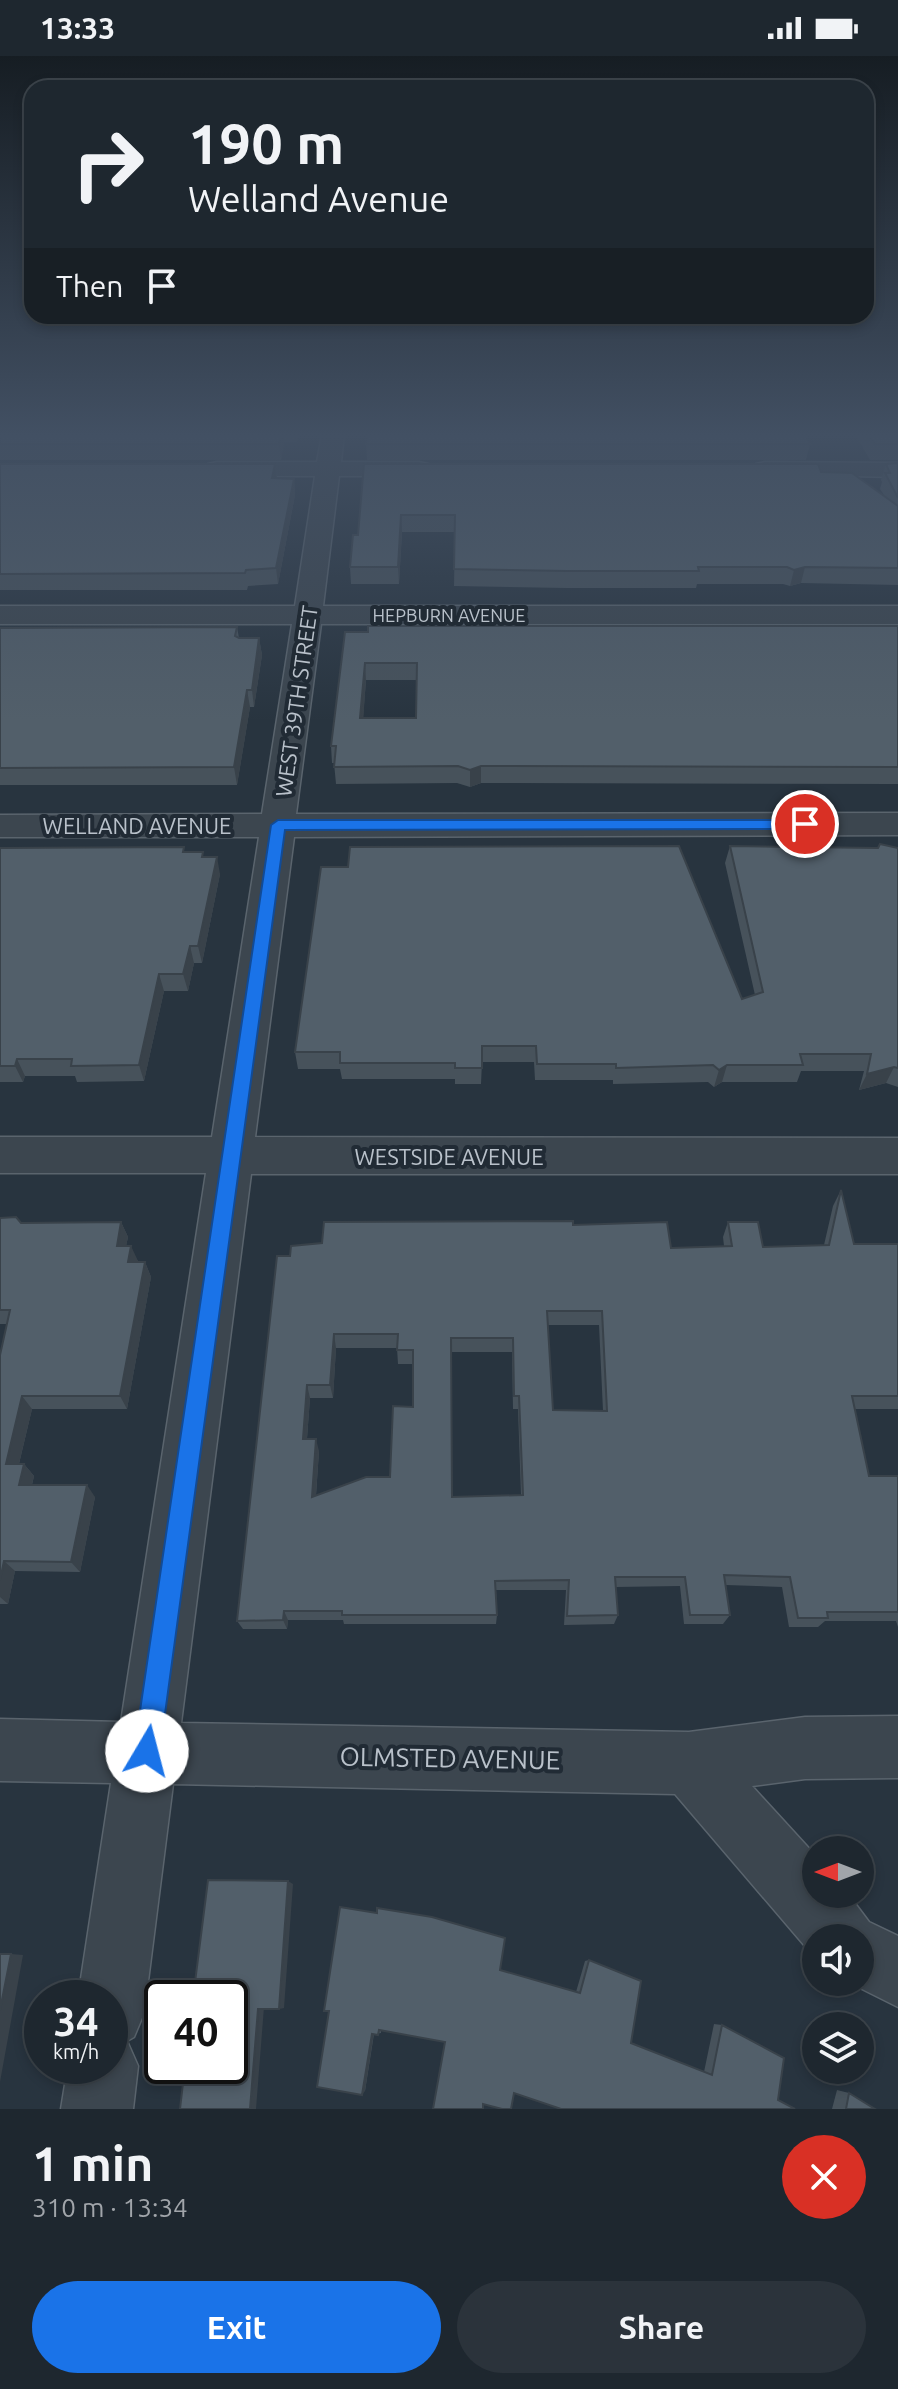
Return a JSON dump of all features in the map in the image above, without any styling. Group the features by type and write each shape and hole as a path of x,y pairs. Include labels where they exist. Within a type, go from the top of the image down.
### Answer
{"street":[{"name":"WEST 39TH STREET","path":"115,1980 320,530"},
{"name":"HEPBURN AVENUE","path":"0,615 898,615"},
{"name":"WELLAND AVENUE","path":"0,826 898,824"},
{"name":"WESTSIDE AVENUE","path":"0,1155 898,1156"},
{"name":"OLMSTED AVENUE","path":"0,1750 689,1763 805,1748 898,1747"},
{"path":"689,1763 830,1924"},
{"path":"874,1960 898,1973"},
{"path":"97,2109 100,2084"}],"building":[{"path":"0,530 284,530 276,568 246,570 245,573 0,574"},
{"path":"358,530 400,530 398,567 350,567 353,535 358,535"},
{"path":"455,530 898,530 898,568 805,567 794,570 787,567 698,567 699,571 454,569"},
{"path":"368,626 898,626 898,767 481,766 470,770 458,766 334,767 336,746 331,746 345,632 368,632","holes":["365,663 417,663 416,718 360,718"]},
{"path":"237,627 235,636 239,638 259,638 252,690 247,690 234,767 0,768 0,628"},
{"path":"880,844 898,848 898,1068 867,1074 871,1054 800,1054 803,1065 727,1065 719,1070 713,1065 616,1068 616,1064 537,1064 536,1046 482,1046 482,1068 455,1068 455,1063 340,1063 340,1052 295,1052 321,867 348,867 350,847 679,846 742,999 763,992 730,846 878,848"},
{"path":"184,847 183,852 203,852 202,857 217,857 198,946 190,946 183,974 159,974 139,1065 71,1066 72,1059 17,1059 15,1066 0,1066 0,848"},
{"path":"841,1190 854,1244 898,1244 898,1396 852,1396 869,1476 898,1476 898,1612 827,1612 828,1618 798,1618 790,1577 724,1575 730,1615 690,1615 685,1577 615,1577 618,1615 567,1616 569,1580 495,1581 497,1615 342,1615 342,1611 284,1611 283,1620 237,1621 277,1256 290,1256 291,1246 322,1243 324,1222 573,1221 573,1225 667,1222 671,1248 732,1246 728,1222 758,1222 763,1247 829,1245","holes":["547,1311 602,1311 607,1411 553,1410","334,1334 398,1334 397,1350 413,1350 413,1407 393,1406 390,1477 366,1477 312,1497 316,1439 303,1439 307,1385 330,1385","451,1338 513,1338 514,1396 519,1396 523,1495 452,1497"]},
{"path":"16,1217 21,1223 121,1222 117,1246 131,1246 128,1262 145,1262 120,1396 22,1396 6,1464 24,1464 19,1485 87,1485 71,1562 4,1561 0,1580 0,1355 10,1310 0,1310 0,1218"},
{"path":"208,1880 288,1881 279,2009 258,2009 250,2109 180,2109 183,2084 248,2084 248,1980 195,1980"},
{"path":"340,1907 377,1913 377,1908 432,1917 505,1938 500,1970 580,1993 589,1960 641,1981 631,2043 712,2075 722,2025 784,2058 778,2100 795,2109 561,2109 514,2093 511,2109 483,2104 483,2109 433,2109 445,2042 379,2030 378,2035 372,2034 362,2095 317,2087 329,2011 324,2011"},
{"path":"0,1954 11,1954 0,2010"},
{"path":"849,2093 875,2109 846,2109"}],"route":[{"path":"147,1751 278,825 805,824"}]}
